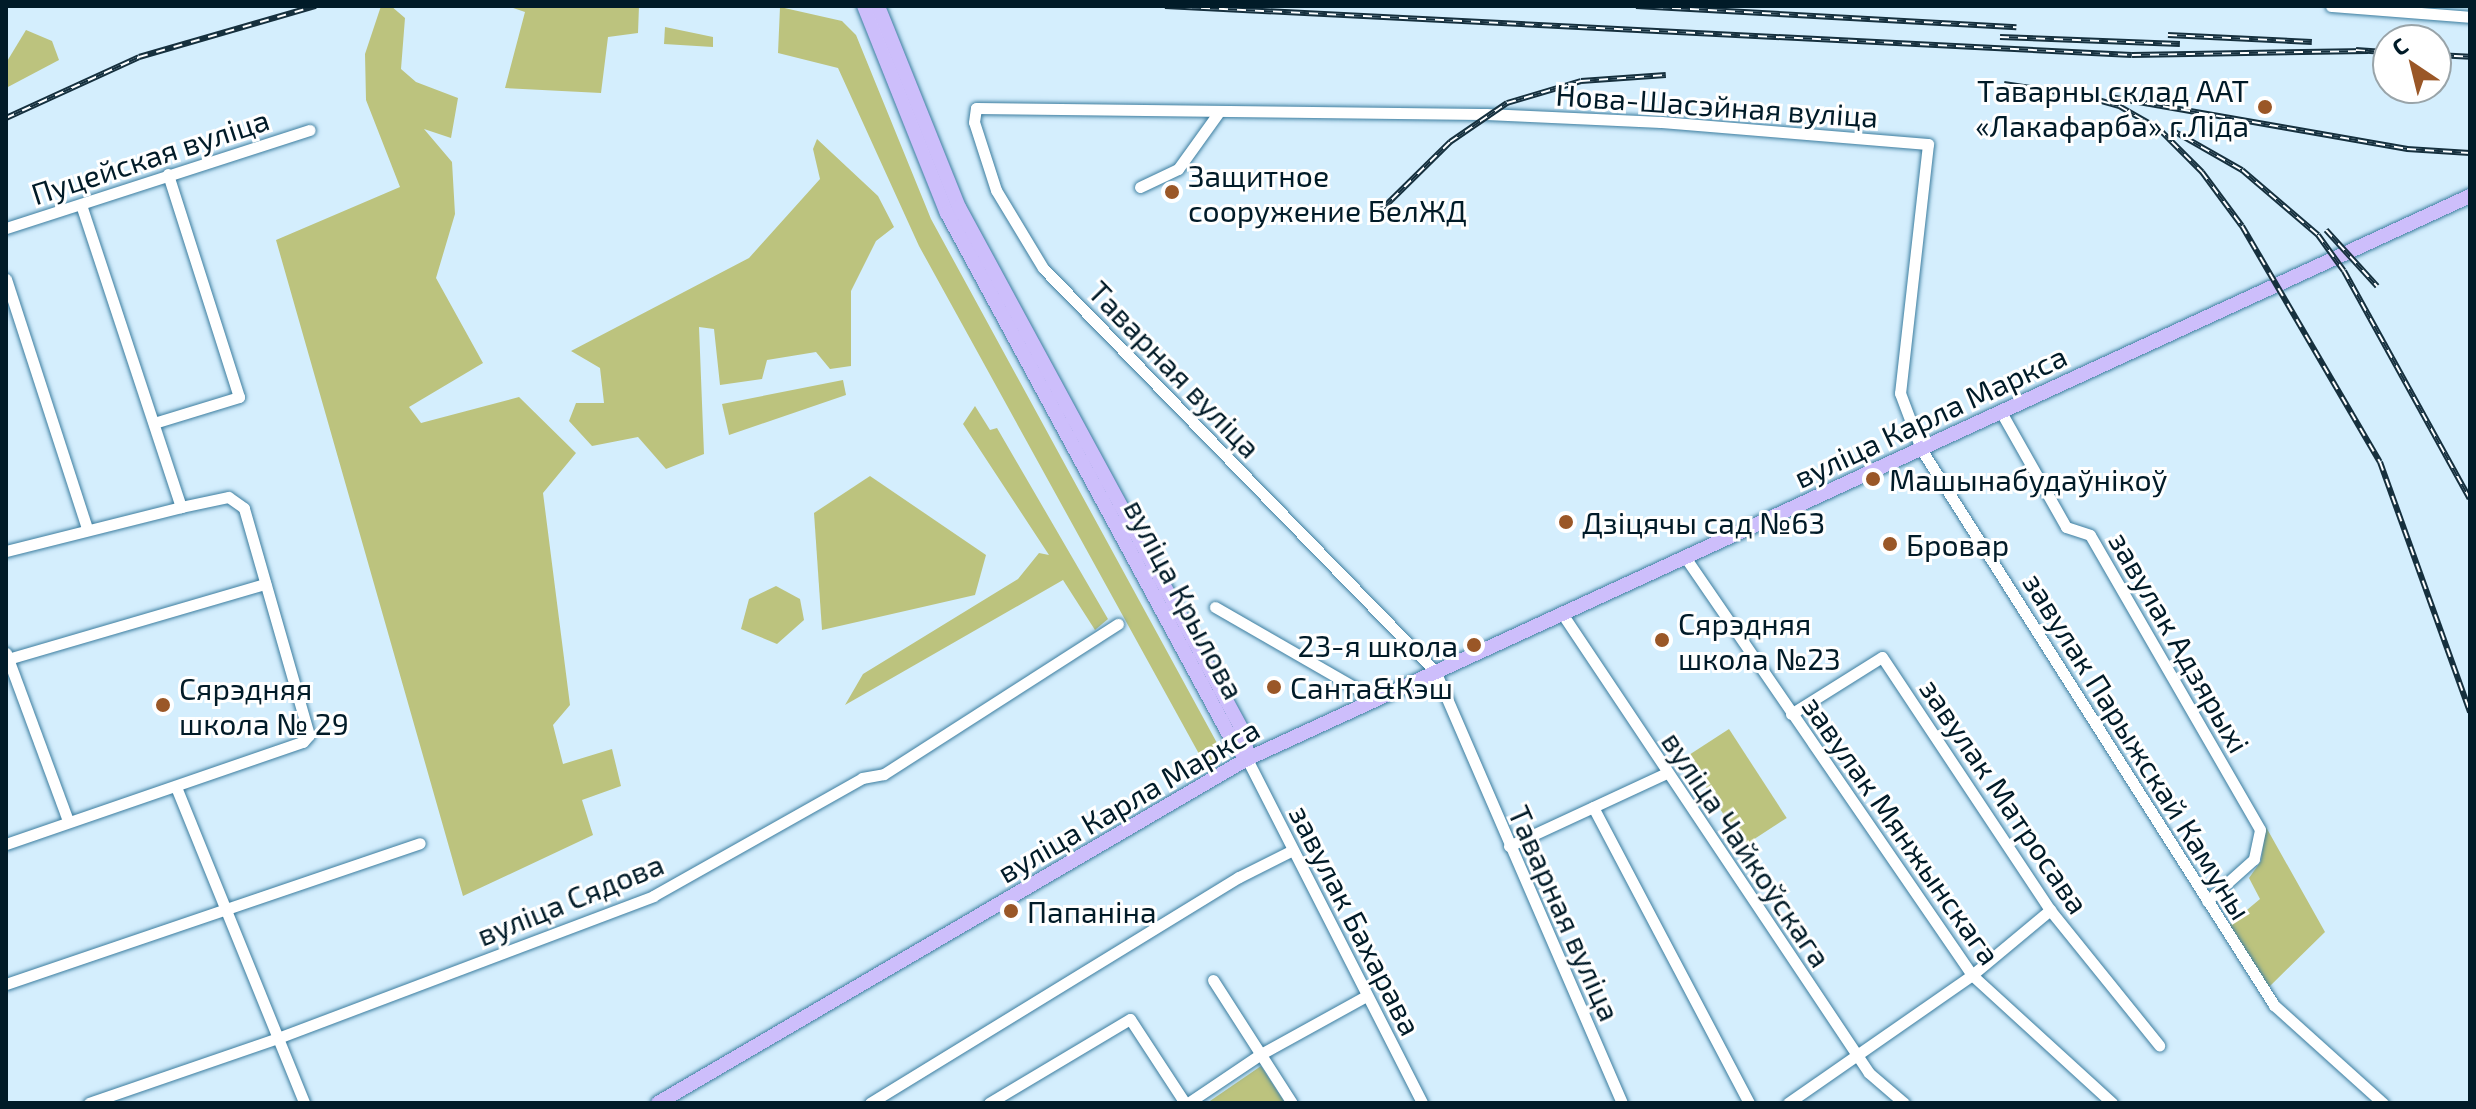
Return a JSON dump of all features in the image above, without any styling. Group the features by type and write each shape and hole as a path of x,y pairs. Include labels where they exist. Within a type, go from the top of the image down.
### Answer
{"main road":[{"name":"вуліца Крылова","path":"864,6 918,129 1245,735 1247,759"},
{"name":"вуліца Крылова","path":"878,6 918,129"},
{"name":"вуліца Карла Маркса","path":"658,1103 1247,759 2470,196"}],"street":[{"path":"2331,6 2470,17"},
{"name":"Таварная вуліца","path":"1503,115 976,108 974,122 996,190 1043,268 1435,671 1622,1103"},
{"path":"1140,187 1178,169 1219,112"},
{"name":"Нова-Шасэйная вуліца","path":"1503,115 1661,122 1928,144"},
{"name":"Пуцейская вуліца","path":"6,228 310,130"},
{"name":"завулак Парыжскай Камуны","path":"1928,144 1900,393 1921,449 2274,1005 2383,1103"},
{"path":"154,423 239,397 168,174"},
{"path":"81,205 181,507"},
{"path":"6,279 87,529"},
{"name":"завулак Адзярыхі","path":"2001,412 2066,527 2090,535 2260,830 2254,859 2207,901"},
{"path":"6,551 228,497 240,502 309,735 303,742 6,844"},
{"name":"завулак Мянжынскага","path":"1685,557 1972,975 2112,1103"},
{"path":"68,821 7,656 265,584"},
{"path":"1215,607 1375,699"},
{"name":"вуліца Чайкоўскага","path":"1561,612 1857,1056 1904,1103"},
{"name":"вуліца Сядова","path":"89,1103 278,1038 653,896 862,778 884,774 1118,624"},
{"name":"завулак Матросава","path":"1791,714 1882,657 2050,910 2159,1045"},
{"name":"завулак Бахарава","path":"1247,759 1422,1103"},
{"path":"1509,846 1666,773"},
{"path":"176,787 304,1103"},
{"path":"1593,807 1749,1103"},
{"path":"6,984 420,843"},
{"path":"870,1103 1239,877 1293,850"},
{"path":"1788,1103 1972,975 2050,910"},
{"path":"1213,980 1292,1103"},
{"path":"989,1103 1130,1019 1187,1103 1261,1054 1366,996"}],"green space":[{"path":"381,6 391,6 405,18 401,69 416,82 458,98 451,138 424,129 452,162 455,214 436,278 483,363 409,407 421,423 519,397 576,453 543,493 570,705 553,725 563,764 612,749 621,786 582,800 593,835 463,896 276,240 400,187 366,100 365,54"},
{"path":"507,6 639,6 638,33 608,37 601,93 505,88 525,12"},
{"path":"780,7 842,21 856,35 931,219 1217,743 1221,760 1209,772 919,246 838,68 778,53"},
{"path":"665,27 713,37 713,47 664,44"},
{"path":"26,30 52,41 59,60 6,88 6,63"},
{"path":"817,139 878,196 894,227 876,241 851,291 851,366 830,369 816,352 767,360 762,379 720,385 714,329 699,327 704,454 666,469 638,437 592,446 569,421 576,403 604,403 600,368 571,351 749,258 820,179 813,149"},
{"path":"843,380 846,395 729,435 722,404"},
{"path":"975,406 990,430 997,428 1108,619 1095,630 1063,580 845,705 863,674 1018,579 1039,553 1049,555 963,424"},
{"path":"870,476 986,555 975,595 822,630 814,513"},
{"path":"776,586 800,599 804,620 777,644 741,629 749,599"},
{"path":"1729,729 1787,818 1744,846 1686,757"},
{"path":"2266,827 2325,932 2269,987 2229,925 2260,899 2249,878 2261,861"},
{"path":"1261,1066 1285,1103 1207,1103"}],"railway":[{"path":"6,118 139,57 316,6"},
{"path":"1165,6 2132,55 2368,51"},
{"path":"1636,6 2016,27"},
{"path":"2168,35 2312,42"},
{"path":"2000,37 2180,44"},
{"path":"2356,50 2372,51"},
{"path":"2452,56 2470,57"},
{"path":"1379,212 1450,142 1507,103 1581,81 1666,75"},
{"path":"2004,84 2084,96 2119,106 2159,129 2202,172 2242,226 2380,462 2470,712"},
{"path":"2110,97 2407,149 2470,153"},
{"path":"2170,129 2242,170 2318,235 2344,271 2470,499"},
{"path":"2326,230 2377,286"}],"place":[{"name":"Таварны склад ААТ «Лакафарба» г.Ліда","path":"2265,107"},
{"name":"Защитное сооружение БелЖД","path":"1172,192"},
{"name":"Машынабудаўнікоў","path":"1873,479"},
{"name":"Дзіцячы сад №63","path":"1566,522"},
{"name":"Бровар","path":"1890,544"},
{"name":"Сярэдняя школа №23","path":"1662,640"},
{"name":"23-я школа","path":"1474,645"},
{"name":"Санта&Кэш","path":"1274,687"},
{"name":"Сярэдняя школа № 29","path":"163,705"},
{"name":"Папаніна","path":"1011,911"}]}
